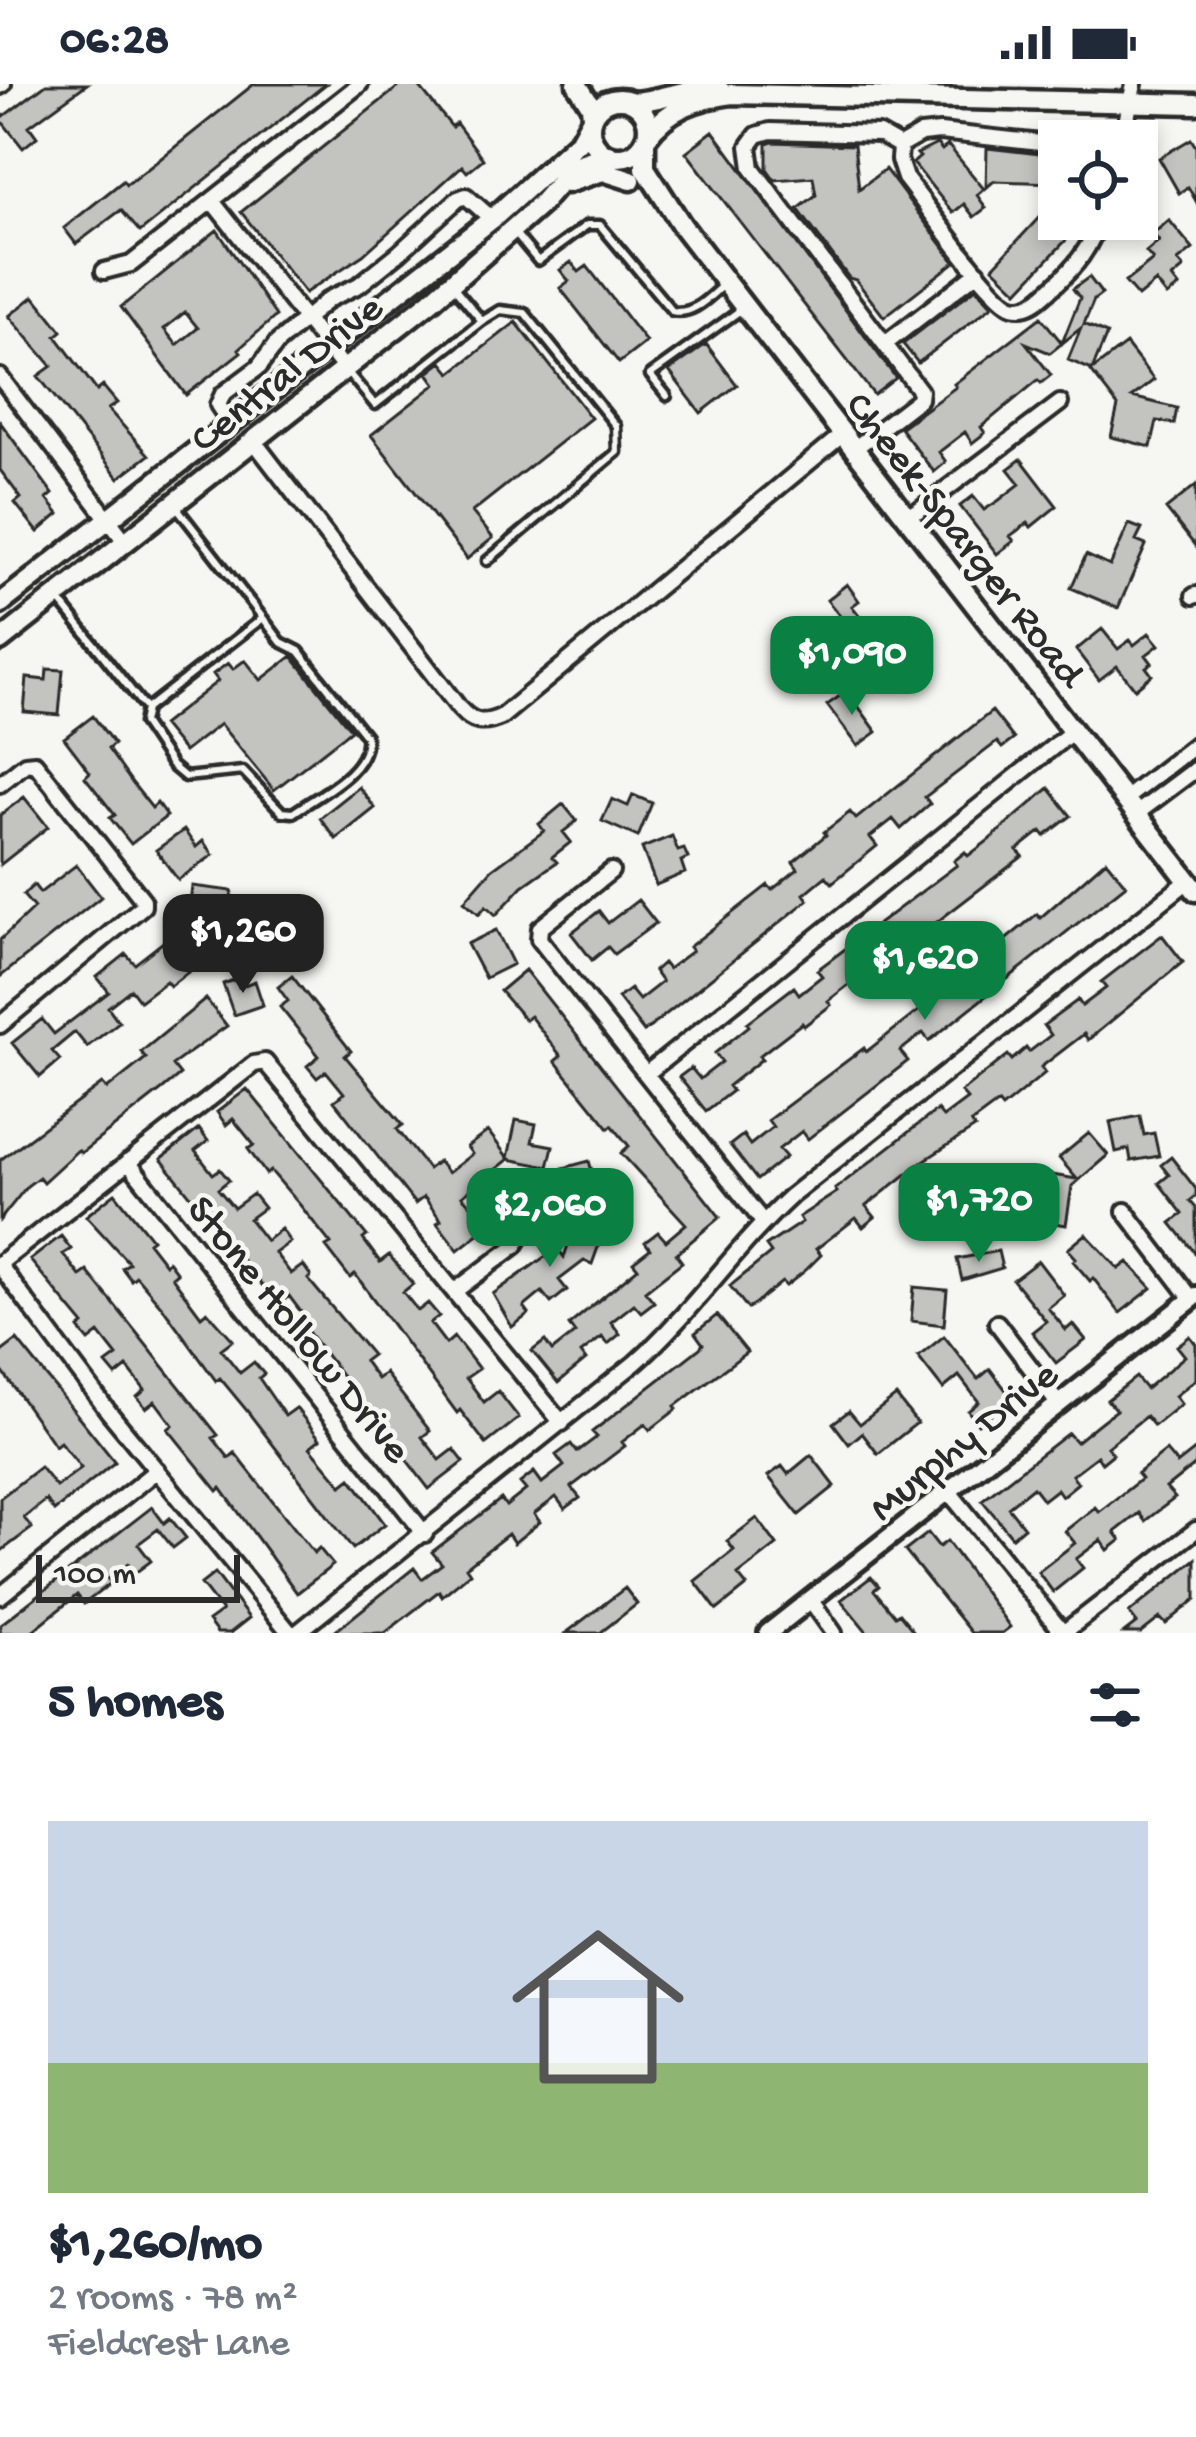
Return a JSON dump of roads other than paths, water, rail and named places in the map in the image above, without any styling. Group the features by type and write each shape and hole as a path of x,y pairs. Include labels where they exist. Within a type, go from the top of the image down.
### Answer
{"main road":[{"path":"577,84 591,106 594,144 608,155 626,157 677,109 732,94"},
{"path":"609,84 644,114 646,139"},
{"path":"591,118 611,100 662,98 692,88 732,94 1133,93 1196,104"},
{"name":"Central Drive","path":"0,604 492,219 580,140 591,118"},
{"name":"Cheek-Sparger Road","path":"646,139 645,168 683,227 854,441 1192,886"},
{"name":"Central Drive","path":"0,640 451,283 540,205 574,166 608,155"},
{"name":"Cheek-Sparger Road","path":"608,155 683,227"},
{"path":"540,205 585,174 612,171 631,180"}],"street":[{"path":"104,272 131,264 360,84"},
{"path":"253,440 459,708 478,723 501,717 854,441 921,396 752,168 748,152 753,140 770,130 879,134 901,146"},
{"path":"901,146 921,134 940,132 1038,143"},
{"path":"901,146 899,160 905,178 1003,302 1029,306 1077,265 1092,240"},
{"path":"230,423 218,405 223,394 259,368 277,343 328,299 359,284 458,199 466,196 476,201 492,219"},
{"path":"212,201 344,368"},
{"path":"885,344 979,272"},
{"path":"0,377 124,540"},
{"path":"908,518 1060,403"},
{"path":"646,1073 1073,731"},
{"path":"1131,806 1196,744"},
{"path":"0,784 34,763 143,900 137,914 0,1025"},
{"path":"1131,806 1196,769"},
{"path":"611,871 538,933 763,1222"},
{"path":"562,1423 265,1062 254,1064 0,1264 157,1470 293,1633 425,1534 562,1423 668,1334 763,1222 1192,886"},
{"name":"Stone Hollow Drive","path":"128,1162 425,1534"},
{"path":"1125,1211 1194,1297"},
{"path":"454,1291 515,1246 533,1216"},
{"name":"Murphy Drive","path":"768,1633 1194,1297"},
{"path":"997,1323 1059,1405"},
{"path":"0,1596 157,1470"},
{"path":"950,1492 1063,1633 1196,1530"},
{"path":"812,1602 834,1633"}],"lane":[{"path":"512,229 538,261 587,225 600,226 672,311 695,308 726,282"},
{"path":"451,283 482,321"},
{"path":"667,396 650,375 745,307"},
{"path":"344,368 375,405 482,321 500,310 525,313 616,426 616,452 487,561"},
{"path":"173,502 263,618 281,642 299,651 366,736 368,747 361,763 293,813 282,812 243,771 184,777 142,723 146,709 263,618"},
{"path":"55,596 146,709"}]}
